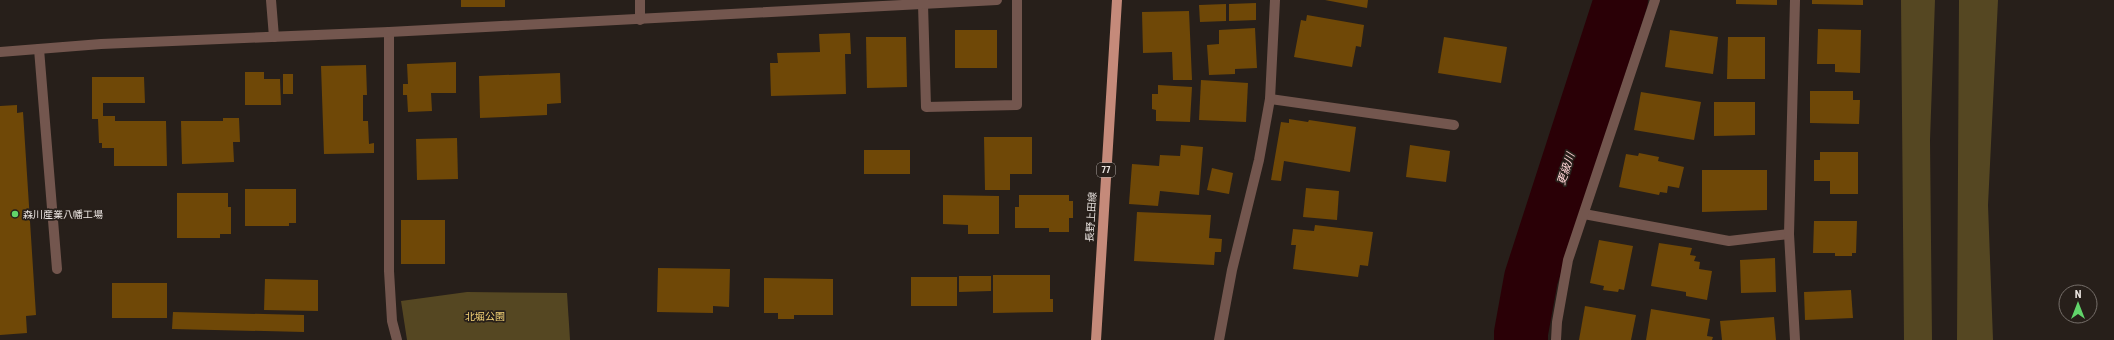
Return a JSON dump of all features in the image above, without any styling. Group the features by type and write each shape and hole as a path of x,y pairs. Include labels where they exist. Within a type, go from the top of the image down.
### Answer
{"main road":[{"name":"長野上田線","path":"1096,340 1117,0"}],"street":[{"path":"271,0 274,37"},
{"path":"640,0 640,20"},
{"path":"0,52 101,44 640,20 997,0"},
{"path":"923,4 926,107 1017,105 1017,0"},
{"path":"1219,340 1232,270 1259,160 1270,99 1275,0"},
{"path":"1556,340 1557,322 1568,260 1655,0"},
{"path":"1795,0 1789,234 1795,340"},
{"path":"389,32 389,271 392,322 397,340"},
{"path":"39,49 57,269"},
{"path":"1270,99 1454,126"},
{"path":"1584,214 1729,241 1789,234"}],"green space":[{"path":"1901,0 1935,0 1930,140 1932,340 1904,340"},
{"path":"1959,0 1998,0 1988,205 1993,340 1957,340"},
{"name":"北堀公園","path":"467,292 567,293 570,340 407,340 401,301"}],"building":[{"path":"461,0 505,0 505,7 461,7"},
{"path":"1325,0 1368,0 1367,8"},
{"path":"1736,0 1777,0 1777,5 1736,4"},
{"path":"1812,0 1863,0 1863,5 1812,4"},
{"path":"1256,3 1256,20 1229,21 1229,4"},
{"path":"1226,4 1226,21 1200,22 1199,5"},
{"path":"1189,11 1192,80 1173,80 1172,52 1143,53 1142,12"},
{"path":"1307,15 1364,25 1361,47 1356,46 1352,67 1294,57 1301,20 1306,21"},
{"path":"1255,28 1257,68 1235,69 1235,74 1209,75 1207,45 1219,44 1219,30"},
{"path":"1818,29 1861,30 1860,73 1835,72 1835,64 1817,64"},
{"path":"955,30 997,30 997,68 955,68"},
{"path":"1670,30 1718,37 1713,74 1665,67"},
{"path":"850,33 851,54 845,54 846,94 771,96 770,63 778,63 777,53 820,52 819,34"},
{"path":"866,37 906,37 907,87 867,88"},
{"path":"1444,37 1507,47 1501,83 1438,73"},
{"path":"1728,37 1765,37 1765,79 1727,79"},
{"path":"456,62 456,93 431,93 432,111 408,112 407,95 403,95 403,84 408,84 407,64"},
{"path":"366,65 367,95 363,95 363,121 368,121 369,144 374,143 374,153 324,154 321,66"},
{"path":"245,72 264,72 264,79 280,79 281,105 245,105"},
{"path":"560,73 561,103 547,104 547,115 480,118 479,76"},
{"path":"283,74 293,74 293,94 283,94"},
{"path":"92,77 144,77 145,103 103,103 103,116 115,116 115,121 166,121 167,166 114,166 114,148 102,148 102,143 99,143 98,119 92,119"},
{"path":"1201,80 1248,83 1246,122 1199,120"},
{"path":"1158,85 1192,87 1190,122 1156,121 1156,110 1152,109 1152,94 1158,94"},
{"path":"1810,91 1853,91 1853,100 1860,100 1859,124 1810,123"},
{"path":"1641,92 1701,102 1694,140 1634,130"},
{"path":"1714,102 1755,102 1755,135 1714,136"},
{"name":"森川産業八幡工場","path":"17,105 17,113 23,112 36,315 26,316 27,333 0,335 0,106"},
{"path":"223,118 239,118 240,142 233,142 234,162 182,164 181,121 223,121"},
{"path":"1289,119 1308,122 1309,120 1356,127 1350,172 1284,161 1281,181 1271,180 1281,122 1289,123"},
{"path":"984,137 1032,137 1032,174 1010,174 1010,190 985,190"},
{"path":"457,138 458,179 417,180 416,139"},
{"path":"1181,145 1203,147 1199,195 1160,191 1158,206 1129,204 1132,164 1159,166 1160,155 1180,156"},
{"path":"1410,145 1450,151 1446,182 1406,177"},
{"path":"864,150 910,150 910,174 864,174"},
{"path":"1820,152 1858,152 1858,194 1830,194 1830,181 1814,181 1814,160 1820,160"},
{"path":"1639,153 1659,157 1658,161 1684,167 1679,188 1668,186 1667,193 1660,192 1659,195 1619,187 1626,154 1638,156"},
{"path":"1212,168 1233,173 1229,194 1207,190"},
{"path":"1702,170 1767,170 1767,210 1702,212"},
{"path":"1306,188 1339,191 1337,220 1303,217"},
{"path":"245,189 296,189 296,223 289,223 289,226 245,226"},
{"path":"177,193 228,193 228,207 231,207 231,234 220,234 220,238 177,238"},
{"path":"943,195 999,196 999,234 968,234 968,225 943,224"},
{"path":"1019,195 1069,195 1069,201 1073,201 1073,218 1069,218 1069,232 1049,232 1049,228 1015,228 1015,207 1019,207"},
{"path":"1137,212 1211,215 1209,238 1222,239 1221,252 1215,252 1214,265 1134,261"},
{"path":"401,220 445,220 445,264 401,264"},
{"path":"1814,221 1857,221 1856,253 1852,253 1852,256 1835,256 1835,253 1813,253"},
{"path":"1315,225 1373,232 1368,266 1360,265 1358,277 1293,269 1296,245 1291,245 1293,229 1314,231"},
{"path":"1599,240 1633,246 1624,290 1619,289 1618,292 1603,290 1604,286 1590,283"},
{"path":"1659,243 1692,248 1690,255 1696,256 1694,261 1700,262 1699,269 1712,271 1707,300 1686,296 1686,292 1651,286"},
{"path":"1775,258 1776,292 1741,293 1740,260"},
{"path":"658,268 730,269 729,307 713,306 713,313 657,312"},
{"path":"993,275 1050,275 1050,299 1053,299 1053,312 993,313"},
{"path":"959,276 991,276 991,291 959,292"},
{"path":"911,277 957,277 957,306 911,306"},
{"path":"764,278 833,279 833,315 794,315 794,319 778,319 778,313 764,313"},
{"path":"265,279 318,280 318,311 264,310"},
{"path":"112,283 167,283 167,318 112,318"},
{"path":"1851,290 1853,318 1805,320 1804,292"},
{"path":"1585,306 1636,315 1631,340 1579,340"},
{"path":"1651,309 1710,319 1707,336 1713,337 1712,340 1646,340"},
{"path":"173,312 304,315 304,332 172,329"},
{"path":"1774,317 1776,340 1722,340 1720,321"}],"waterway":[{"name":"更級川","path":"1521,340 1531,278 1621,0"}],"place":[{"name":"森川産業八幡工場","path":"15,214"}]}
